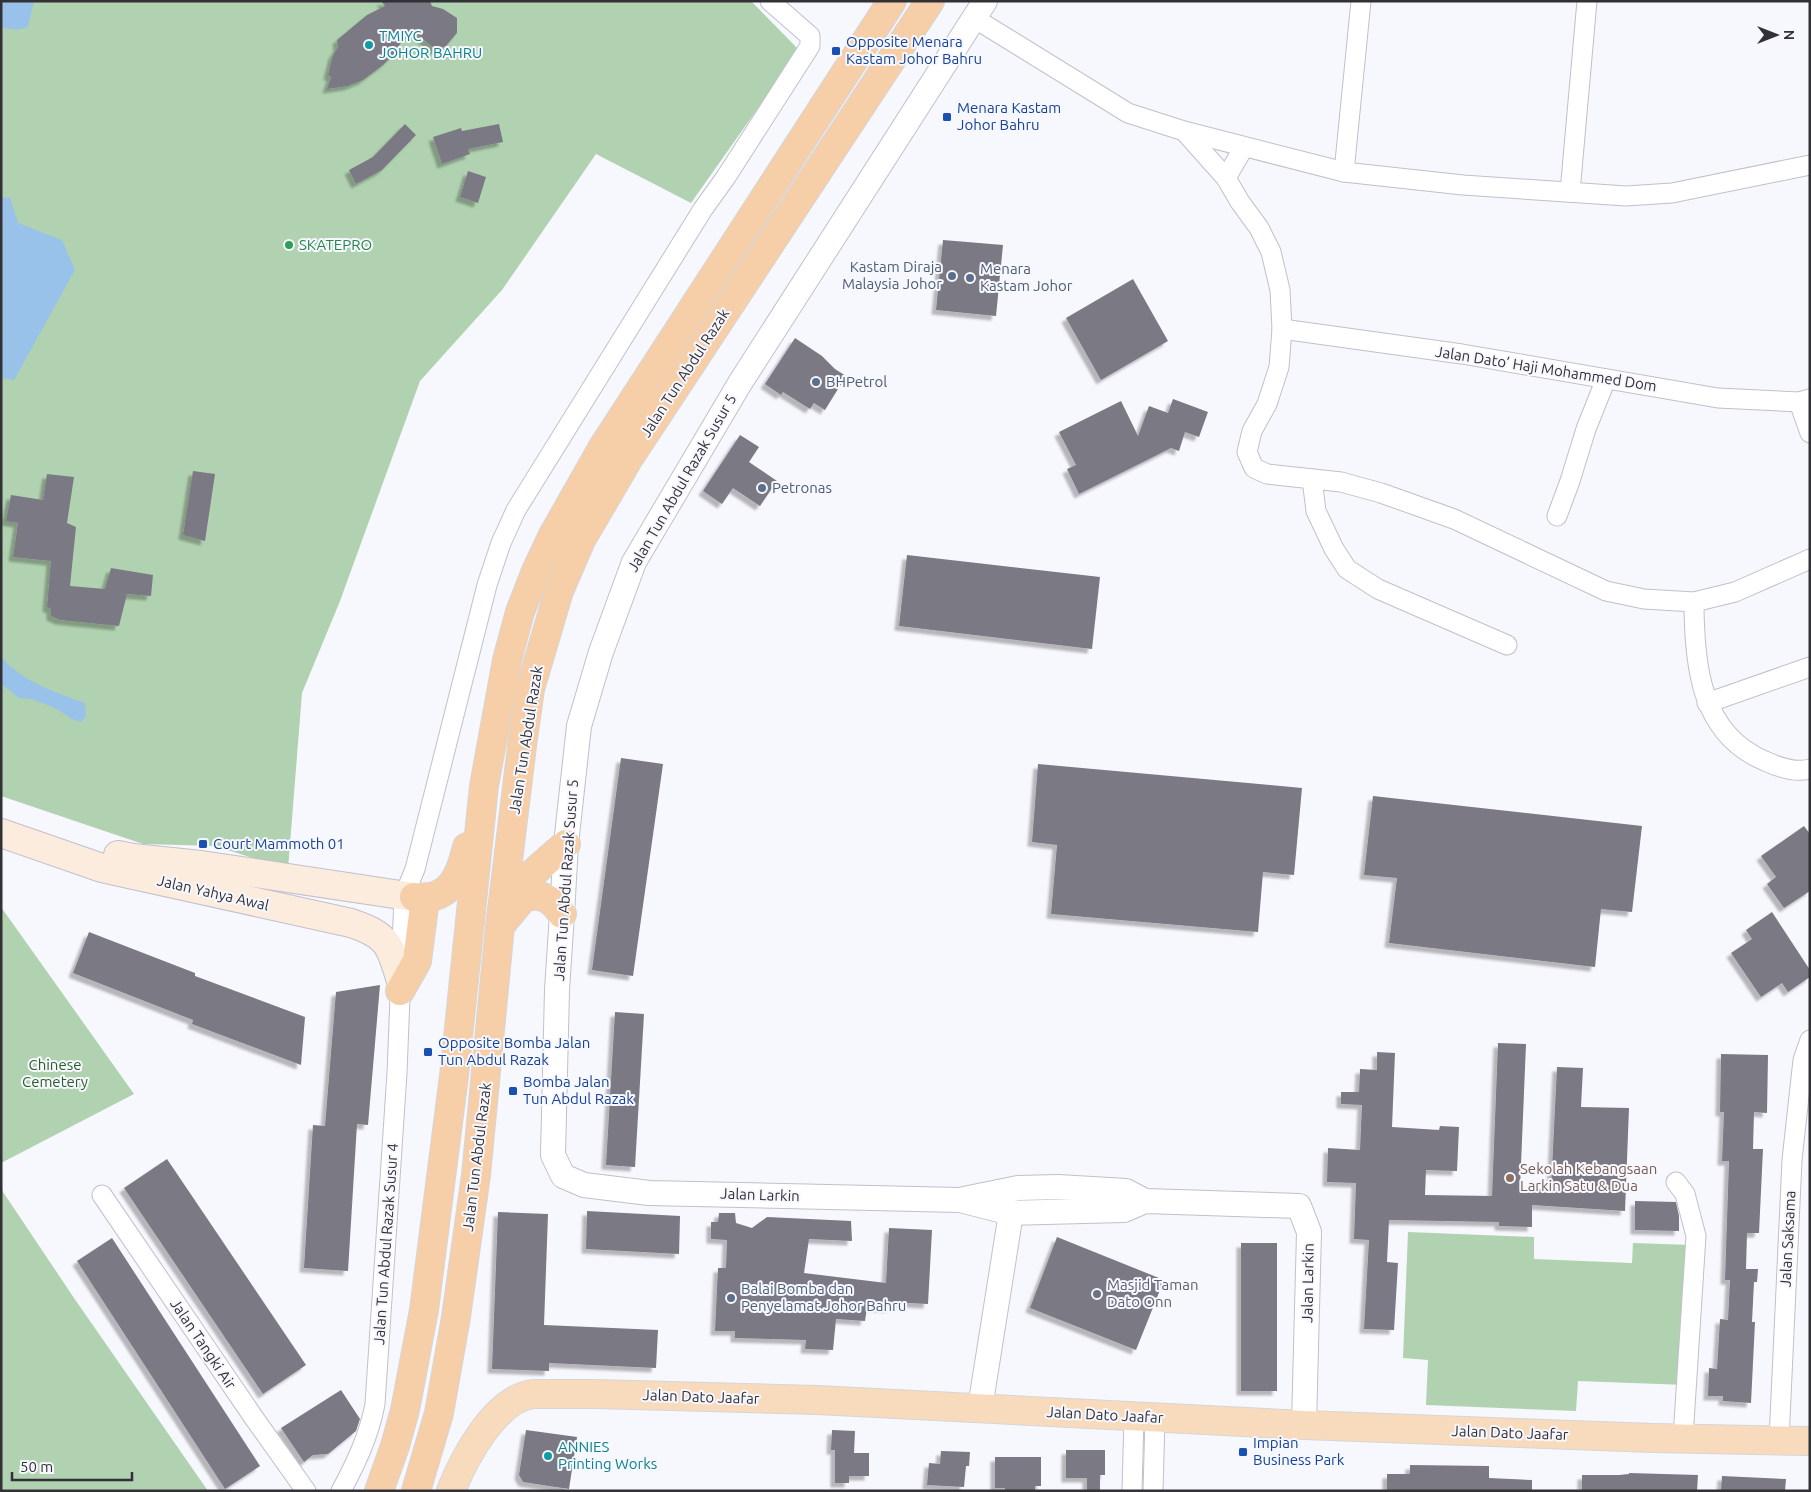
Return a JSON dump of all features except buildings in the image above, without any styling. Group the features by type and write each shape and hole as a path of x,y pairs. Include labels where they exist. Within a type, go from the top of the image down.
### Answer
{"highway":[{"name":"Jalan Tun Abdul Razak","path":"379,1491 405,1410 424,1310 454,1076 484,786 512,639 526,596 553,535 603,447 892,1"},
{"name":"Jalan Tun Abdul Razak","path":"416,1491 439,1413 456,1317 484,1100 500,926 530,689 556,600 570,564 628,458 930,1"},
{"path":"400,984 417,961 415,897 442,894 462,868 484,786"},
{"path":"500,926 524,897 533,873 566,844"},
{"path":"524,897 540,895 548,898 556,904 562,914"}],"main road":[{"name":"Jalan Yahya Awal","path":"1,814 87,846 124,856 201,865 415,897"},
{"name":"Jalan Yahya Awal","path":"1,833 102,868 367,929 376,934 393,952 400,984"},
{"name":"Jalan Dato Jaafar","path":"451,1491 466,1459 487,1427 512,1402 523,1395 555,1393 818,1400 1304,1425 1810,1441"}],"street":[{"path":"415,897 415,869 487,585 501,543 516,510 703,209 726,177 810,46 810,36 770,1"},
{"path":"1344,172 1361,1"},
{"path":"1570,192 1587,1"},
{"path":"980,10 1128,113 1184,131 1344,172 1463,184 1626,196 1672,193 1807,168"},
{"name":"Jalan Tun Abdul Razak Susur 5","path":"563,1176 553,1155 557,990 566,844 580,726 607,635 634,562 746,374 980,10"},
{"path":"1184,131 1226,178 1240,202 1259,228 1271,252 1280,290 1282,328 1279,367 1267,404 1252,431 1247,452 1254,468 1267,474 1341,482 1381,493 1454,519 1606,591 1644,599 1694,602 1735,592 1810,560"},
{"path":"1226,178 1244,147"},
{"name":"Jalan Dato’ Haji Mohammed Dom","path":"1282,328 1462,354 1718,398 1804,400"},
{"path":"1557,516 1586,429 1606,379"},
{"path":"1804,400 1810,433"},
{"path":"1312,479 1316,511 1334,549 1347,569 1378,589 1507,645"},
{"path":"1694,602 1694,631 1699,674 1707,703 1715,718 1732,741 1754,757 1778,767 1810,769"},
{"path":"1707,703 1810,666"},
{"name":"Jalan Tun Abdul Razak Susur 4","path":"341,1491 362,1450 371,1425 374,1404 398,1073 400,984"},
{"name":"Jalan Saksama","path":"1779,1440 1792,1160 1810,1040"},
{"name":"Jalan Larkin","path":"563,1176 584,1185 648,1193 960,1200 1018,1188 1068,1187 1126,1191 1145,1201"},
{"path":"1676,1182 1685,1194 1696,1236 1684,1438"},
{"path":"980,1408 1011,1213 1068,1187"},
{"name":"Jalan Tangki Air","path":"102,1195 306,1491"},
{"name":"Jalan Larkin","path":"960,1200 1011,1213 1124,1210 1145,1201 1299,1206 1309,1232 1304,1425"},
{"path":"1132,1491 1144,1418"},
{"path":"1144,1418 1153,1491"}],"green space":[{"path":"1,1 751,1 799,50 691,203 596,154 502,290 420,381 340,601 302,693 288,869 215,846 143,844 1,796"},
{"name":"Chinese Cemetery","path":"1,907 134,1094 1,1163"},
{"path":"1,1184 3,1192 74,1298 208,1491 1,1491"},
{"path":"1408,1232 1534,1237 1534,1259 1632,1263 1633,1243 1691,1245 1686,1385 1578,1381 1576,1411 1426,1405 1428,1360 1403,1358"}],"water":[{"path":"1,1 34,1 28,26 18,29 1,27"},
{"path":"1,197 10,198 18,223 62,240 75,270 14,380 1,378"},
{"path":"1,657 29,680 85,703 86,716 81,722 72,719 57,709 32,699 19,698 1,684"}],"place":[{"name":"TMIYC JOHOR BAHRU","path":"369,45"},
{"name":"Opposite Menara Kastam Johor Bahru","path":"836,51"},
{"name":"Menara Kastam Johor Bahru","path":"947,117"},
{"name":"SKATEPRO","path":"289,245"},
{"name":"Kastam Diraja Malaysia Johor","path":"952,276"},
{"name":"Menara Kastam Johor","path":"970,278"},
{"name":"BHPetrol","path":"816,382"},
{"name":"Petronas","path":"762,488"},
{"name":"Court Mammoth 01","path":"203,844"},
{"name":"Opposite Bomba Jalan Tun Abdul Razak","path":"428,1052"},
{"name":"Bomba Jalan Tun Abdul Razak","path":"513,1091"},
{"name":"Sekolah Kebangsaan Larkin Satu & Dua","path":"1510,1178"},
{"name":"Masjid Taman Dato Onn","path":"1097,1294"},
{"name":"Balai Bomba dan Penyelamat Johor Bahru","path":"731,1298"},
{"name":"Impian Business Park","path":"1243,1452"},
{"name":"ANNIES Printing Works","path":"548,1456"}]}
